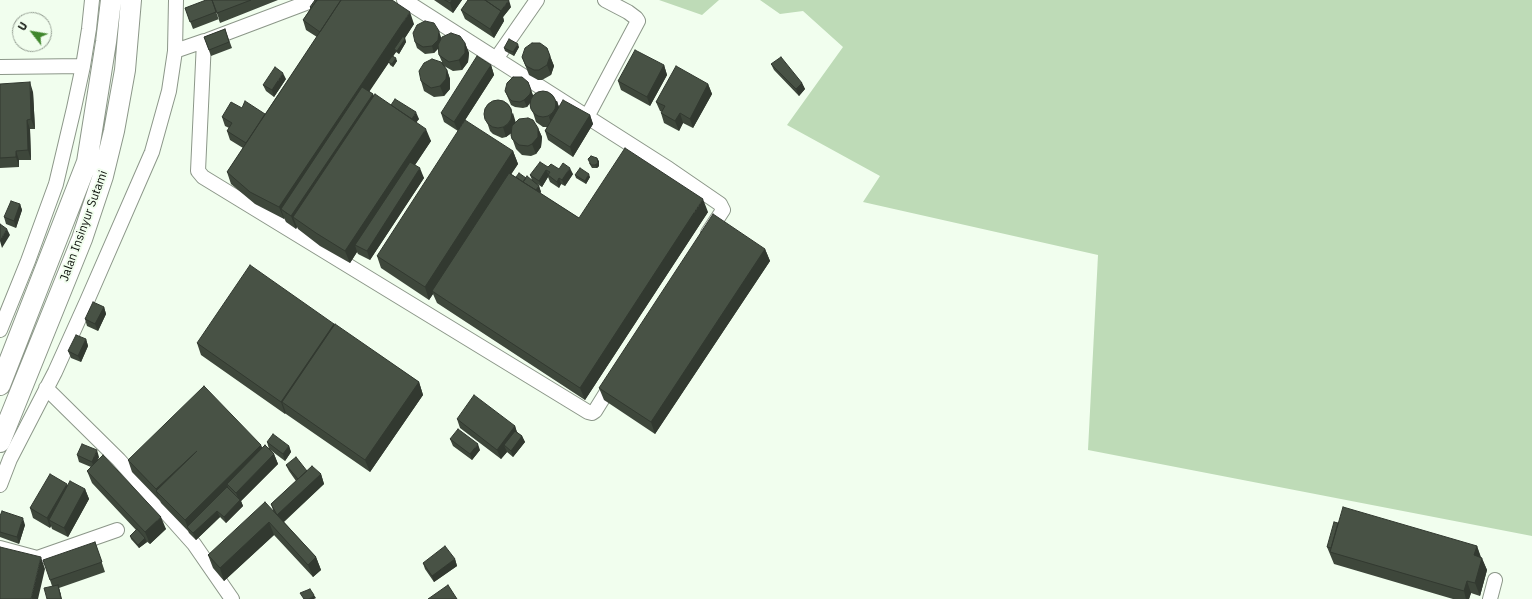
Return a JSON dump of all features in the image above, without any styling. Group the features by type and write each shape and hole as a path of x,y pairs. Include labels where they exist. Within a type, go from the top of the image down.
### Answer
{"highway":[{"name":"Jalan Insinyur Sutami","path":"0,385 87,162 106,42 111,0"},
{"name":"Jalan Insinyur Sutami","path":"0,442 82,239 103,176 114,131 125,70 132,0"}],"street":[{"path":"0,330 28,261 56,184 74,108 89,29 92,0"},
{"path":"0,485 10,459 46,388 90,294 152,152 166,103 175,51 176,0"},
{"path":"175,51 204,42 314,0"},
{"path":"404,0 669,169 720,204 723,210 699,247"},
{"path":"496,59 537,0"},
{"path":"587,117 638,21 628,12 605,0"},
{"path":"204,42 198,171 203,177 588,412 592,413 595,411 620,372"},
{"path":"0,67 82,66"},
{"path":"46,388 120,460 194,544 232,599"},
{"path":"0,548 38,558 117,530"},
{"path":"1490,599 1495,580"}],"green space":[{"path":"659,0 719,0 702,15"},
{"path":"760,0 1532,0 1532,536 1088,450 1098,255 863,202 880,176 787,125 843,47 803,11 780,14"}],"building":[{"path":"206,0 212,0 216,12 190,22 185,8"},
{"path":"212,0 251,0 217,13"},
{"path":"315,0 317,0 311,8 310,7"},
{"path":"317,0 341,0 320,32 303,20"},
{"path":"341,0 392,0 410,12 279,207 250,192 227,172"},
{"path":"445,0 452,0 450,3"},
{"path":"468,0 485,0 501,11 490,29 461,10"},
{"path":"485,0 509,0 501,11"},
{"path":"425,21 434,23 439,31 438,40 432,46 423,47 415,42 413,33 417,25"},
{"path":"225,29 229,42 209,50 204,37"},
{"path":"451,33 460,36 465,43 465,53 459,60 449,62 439,55 438,45 442,37"},
{"path":"403,36 405,39 397,51 394,49"},
{"path":"509,39 518,44 513,52 504,48"},
{"path":"532,43 540,43 547,48 550,56 547,65 539,70 534,70 526,66 522,57 525,48"},
{"path":"635,50 664,65 647,97 618,81"},
{"path":"392,56 396,58 392,64 388,62"},
{"path":"477,56 491,65 454,122 441,113"},
{"path":"781,57 802,83 796,89 771,64"},
{"path":"432,59 441,62 447,70 446,79 440,86 431,88 421,81 419,71 424,63"},
{"path":"676,66 708,84 690,119 680,113 675,121 661,113 665,106 656,102"},
{"path":"275,67 283,73 272,90 263,85"},
{"path":"513,77 522,77 528,82 531,90 530,94 520,102 512,101 505,91 507,83"},
{"path":"30,82 31,119 27,120 28,150 16,151 16,157 0,158 0,84"},
{"path":"362,87 373,94 291,216 281,209"},
{"path":"543,91 553,94 556,104 553,114 543,117 533,114 530,104 533,94"},
{"path":"375,94 426,129 345,251 293,217"},
{"path":"395,99 416,112 412,119 391,105"},
{"path":"498,100 508,104 512,114 508,124 498,128 488,124 484,114 488,104"},
{"path":"563,100 590,115 570,147 545,131"},
{"path":"245,101 265,114 246,143 227,131 232,123 222,117 231,102 242,108"},
{"path":"528,118 533,120 538,128 538,137 528,146 519,145 512,139 512,126 519,119"},
{"path":"465,120 513,151 425,287 377,256"},
{"path":"625,148 703,199 580,388 432,291 509,173 579,218"},
{"path":"591,156 597,158 598,163 591,165 588,159"},
{"path":"410,162 420,168 367,251 355,245"},
{"path":"540,162 548,167 551,164 559,169 563,163 570,168 562,180 559,178 557,182 548,175 550,172 546,170 539,181 530,175"},
{"path":"580,168 589,174 585,181 575,175"},
{"path":"519,173 526,178 523,182 516,177"},
{"path":"527,176 539,186 536,190 523,182"},
{"path":"11,201 20,204 14,221 4,217"},
{"path":"713,214 765,249 651,422 599,388"},
{"path":"0,224 7,229 0,241"},
{"path":"250,265 334,324 281,402 197,343"},
{"path":"93,302 104,307 95,324 85,319"},
{"path":"335,324 419,382 365,460 282,402"},
{"path":"76,335 86,339 78,356 68,351"},
{"path":"204,386 261,445 185,520 156,491 197,451 156,489 128,460"},
{"path":"474,395 515,426 497,450 457,419"},
{"path":"458,429 478,444 470,454 450,439"},
{"path":"515,431 522,436 511,451 504,445"},
{"path":"273,434 289,446 283,454 267,442"},
{"path":"82,444 97,450 92,462 77,455"},
{"path":"265,445 274,454 236,493 227,484"},
{"path":"103,455 161,517 145,532 87,471"},
{"path":"296,457 307,471 298,479 286,465"},
{"path":"312,466 321,474 277,515 271,504"},
{"path":"50,474 67,484 47,518 30,508"},
{"path":"70,481 85,489 64,528 49,520"},
{"path":"227,487 240,500 224,517 217,511 193,533 187,527"},
{"path":"265,502 316,557 308,565 269,522 220,568 208,555"},
{"path":"1343,507 1477,546 1474,555 1482,558 1475,583 1467,581 1464,591 1330,552"},
{"path":"2,511 23,518 17,537 0,532 0,516"},
{"path":"1334,522 1338,523 1331,548 1327,547"},
{"path":"137,529 145,538 138,545 130,536"},
{"path":"95,542 102,562 50,580 43,560"},
{"path":"445,546 455,559 432,576 423,563"},
{"path":"0,547 41,557 31,599 0,599"},
{"path":"58,585 61,599 47,599 44,588"},
{"path":"448,585 457,599 428,599"},
{"path":"310,589 314,595 309,599 304,599 300,593"}]}
